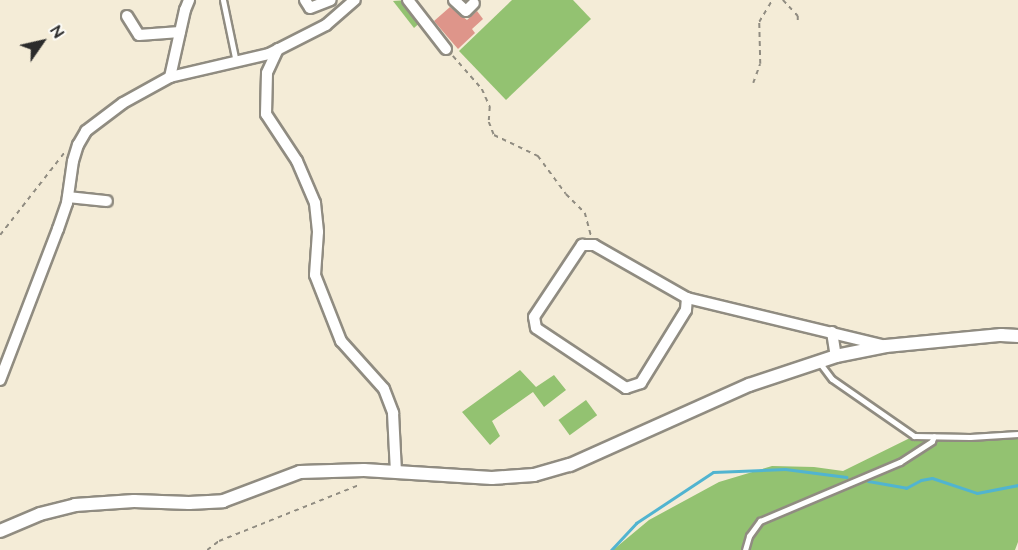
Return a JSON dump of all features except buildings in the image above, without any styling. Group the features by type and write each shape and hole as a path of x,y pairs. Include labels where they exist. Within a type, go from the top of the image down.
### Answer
{"street":[{"path":"170,77 189,0"},
{"path":"305,0 310,8 331,0"},
{"path":"0,380 68,196 73,161 78,145 86,132 123,103 170,77 236,62 278,49 326,25 355,0"},
{"path":"408,0 446,49"},
{"path":"454,0 466,11 474,3"},
{"path":"127,16 139,35 180,32"},
{"path":"278,49 267,73 266,114 297,161 315,203 318,232 315,275 341,341 384,389 393,413 396,472"},
{"path":"68,196 107,201"},
{"path":"687,298 686,310 641,383 626,388 536,328 534,317 582,245 594,245 687,298 886,346"},
{"path":"832,332 836,356"},
{"path":"0,531 40,514 75,505 134,501 205,503 242,495 300,472 364,470 492,478 534,475 570,465 749,385 836,356 886,346 1018,336"}],"lane":[{"path":"223,0 236,62"},
{"path":"819,362 832,379 914,436 970,437 1018,434"},
{"path":"745,550 748,536 760,521 900,462 932,441 934,436"}],"path":[{"path":"753,83 760,64 759,22 772,0"},
{"path":"783,0 798,16 798,23"},
{"path":"446,49 466,68 482,89 490,107 489,122 494,135 538,156 556,182 585,213 594,245"},
{"path":"0,235 68,148"},
{"path":"207,550 219,541 359,486"}],"green space":[{"path":"408,0 423,20 414,28 393,1"},
{"path":"512,0 573,0 591,19 506,100 459,51"},
{"path":"520,370 536,387 554,375 566,390 544,407 533,392 492,421 500,436 490,445 462,412"},
{"path":"586,400 597,415 570,435 558,420"},
{"path":"1018,433 1018,542 1015,550 613,550 649,520 719,482 772,466 814,467 843,471 914,436"}],"waterway":[{"path":"611,550 636,523 713,472 785,469 846,477"},
{"path":"868,481 906,488 921,480 932,478 977,493 1018,485"}]}
